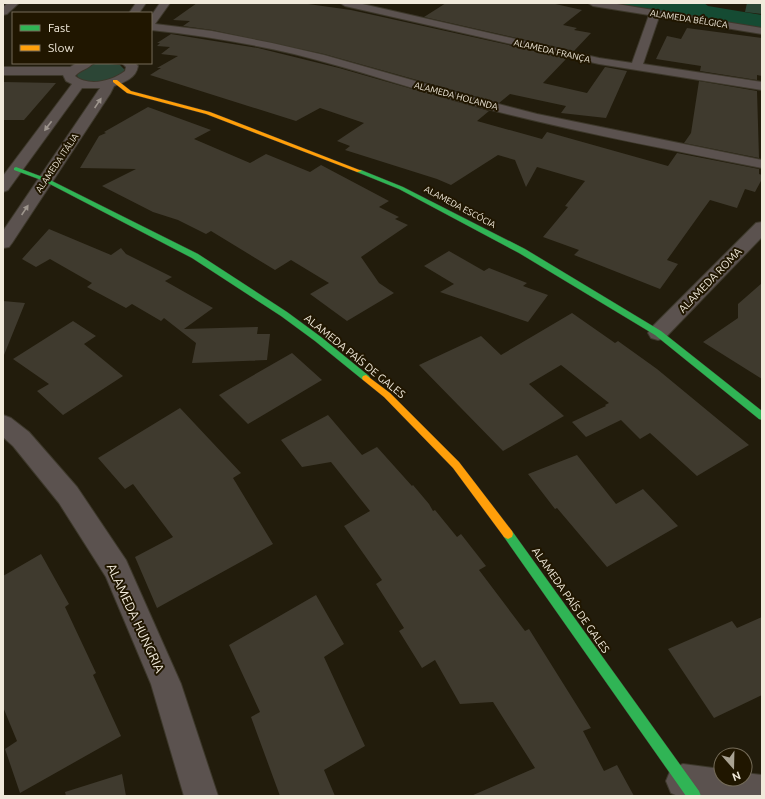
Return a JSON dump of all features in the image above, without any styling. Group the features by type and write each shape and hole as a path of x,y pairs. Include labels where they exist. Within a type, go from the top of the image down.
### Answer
{"street":[{"path":"3,12 14,3"},
{"path":"135,12 141,3"},
{"path":"152,22 165,3"},
{"name":"ALAMEDA FRANÇA","path":"345,3 557,52 636,67 762,86"},
{"name":"ALAMEDA BÉLGICA","path":"593,3 762,31"},
{"path":"636,67 655,14"},
{"name":"ALAMEDA HOLANDA","path":"152,27 213,35 271,45 472,101 588,129 762,164"},
{"path":"3,70 71,71 85,64"},
{"path":"71,71 69,75 70,78 79,83 99,84 112,82 131,72 132,66 129,64"},
{"name":"ALAMEDA ITÁLIA","path":"3,243 112,82"},
{"name":"ALAMEDA ESCÓCIA","path":"112,82 129,92 215,116 263,133 401,188 522,251 658,333 762,416"},
{"path":"3,187 79,83"},
{"name":"ALAMEDA PAÍS DE GALES","path":"16,169 46,180 195,256 284,314 387,395 456,465 520,549 688,788"},
{"name":"ALAMEDA ROMA","path":"658,333 762,226"},
{"name":"ALAMEDA HUNGRIA","path":"3,424 20,439 68,495 116,569 166,684 201,796"},
{"path":"688,788 762,792"}],"green space":[{"path":"598,3 704,3 708,6 762,15 762,28"},
{"path":"747,3 762,3 762,14 745,12"},
{"path":"96,64 110,64 120,65 125,70 121,74 109,80 94,82 81,79 77,76 78,73 85,67"}],"building":[{"path":"197,3 301,3 351,10 567,58 543,83 587,93 605,67 627,71 606,118 561,113 566,106 510,94 499,103 324,54 212,30 183,26 190,21 173,20"},
{"path":"446,3 551,3 582,10 563,25 577,28 574,30 591,33 574,51 424,17"},
{"path":"687,28 762,38 762,76 757,75 757,80 700,71 701,66 656,59 667,36 681,39"},
{"path":"171,34 258,48 339,68 489,111 477,121 542,139 547,132 668,166 677,153 759,169 759,174 762,175 762,179 755,192 745,189 737,208 710,200 667,260 678,264 660,289 574,255 579,250 543,237 568,207 565,206 585,181 537,167 526,187 515,160 498,155 451,185 437,179 345,150 350,146 337,141 364,123 320,108 296,121 150,75 161,68 157,68 178,56 161,54 170,47 157,46 160,43 157,43"},
{"path":"699,81 757,91 759,158 684,143 691,133"},
{"path":"3,82 56,83 24,120 3,120"},
{"path":"148,107 211,130 194,139 250,163 266,154 310,172 321,165 389,201 379,207 399,217 395,219 408,225 361,257 379,283 394,293 347,321 310,294 329,283 291,260 275,270 211,231 206,234 178,220 153,212 102,186 136,169 80,168 99,136"},
{"path":"49,229 111,255 121,248 126,254 172,277 165,281 213,308 184,329 258,327 257,334 270,334 267,360 192,363 196,343 164,318 161,321 132,304 126,308 87,287 92,283 50,259 36,267 22,259"},
{"path":"449,251 484,271 489,268 527,283 523,286 548,295 528,322 440,292 454,284 424,266"},
{"path":"762,283 762,379 703,342 738,318 738,304"},
{"path":"3,301 25,303 4,355 3,355"},
{"path":"572,313 615,343 618,341 657,369 749,445 697,476 650,433 640,439 621,420 586,437 572,422 606,406 605,405 609,403 561,365 529,384 564,416 503,451 419,365 481,336 501,355"},
{"path":"73,321 96,336 84,344 123,376 63,415 37,391 49,384 13,359"},
{"path":"292,353 322,380 248,424 219,395"},
{"path":"180,408 241,473 233,478 273,544 157,608 135,557 173,537 133,484 125,489 98,458"},
{"path":"328,415 362,455 377,447 412,486 413,485 433,511 435,510 457,537 461,534 486,566 479,570 525,631 529,629 591,728 583,731 604,771 617,765 634,796 471,796 535,768 493,702 460,704 435,660 422,668 399,631 404,628 376,584 382,580 344,526 370,511 331,462 302,467 281,440"},
{"path":"577,455 616,504 643,489 678,526 607,567 557,508 555,509 528,474"},
{"path":"41,554 69,604 65,607 96,673 93,675 121,736 20,793 5,749 17,741 3,707 3,576"},
{"path":"316,595 344,644 324,657 365,746 324,770 335,796 280,796 251,717 260,712 229,645"},
{"path":"762,617 762,695 714,718 668,649 732,621 737,628"},
{"path":"122,774 126,796 66,796 65,792"}],"traffic: fast":[{"path":"16,169 46,180 195,256 284,314 318,339 366,378"},
{"path":"359,171 401,188 522,251 658,333 762,416"},
{"path":"508,534 694,796"}],"traffic: slow":[{"path":"115,81 129,92 208,113 359,171"},
{"path":"366,378 387,395 456,465 508,534"}]}
